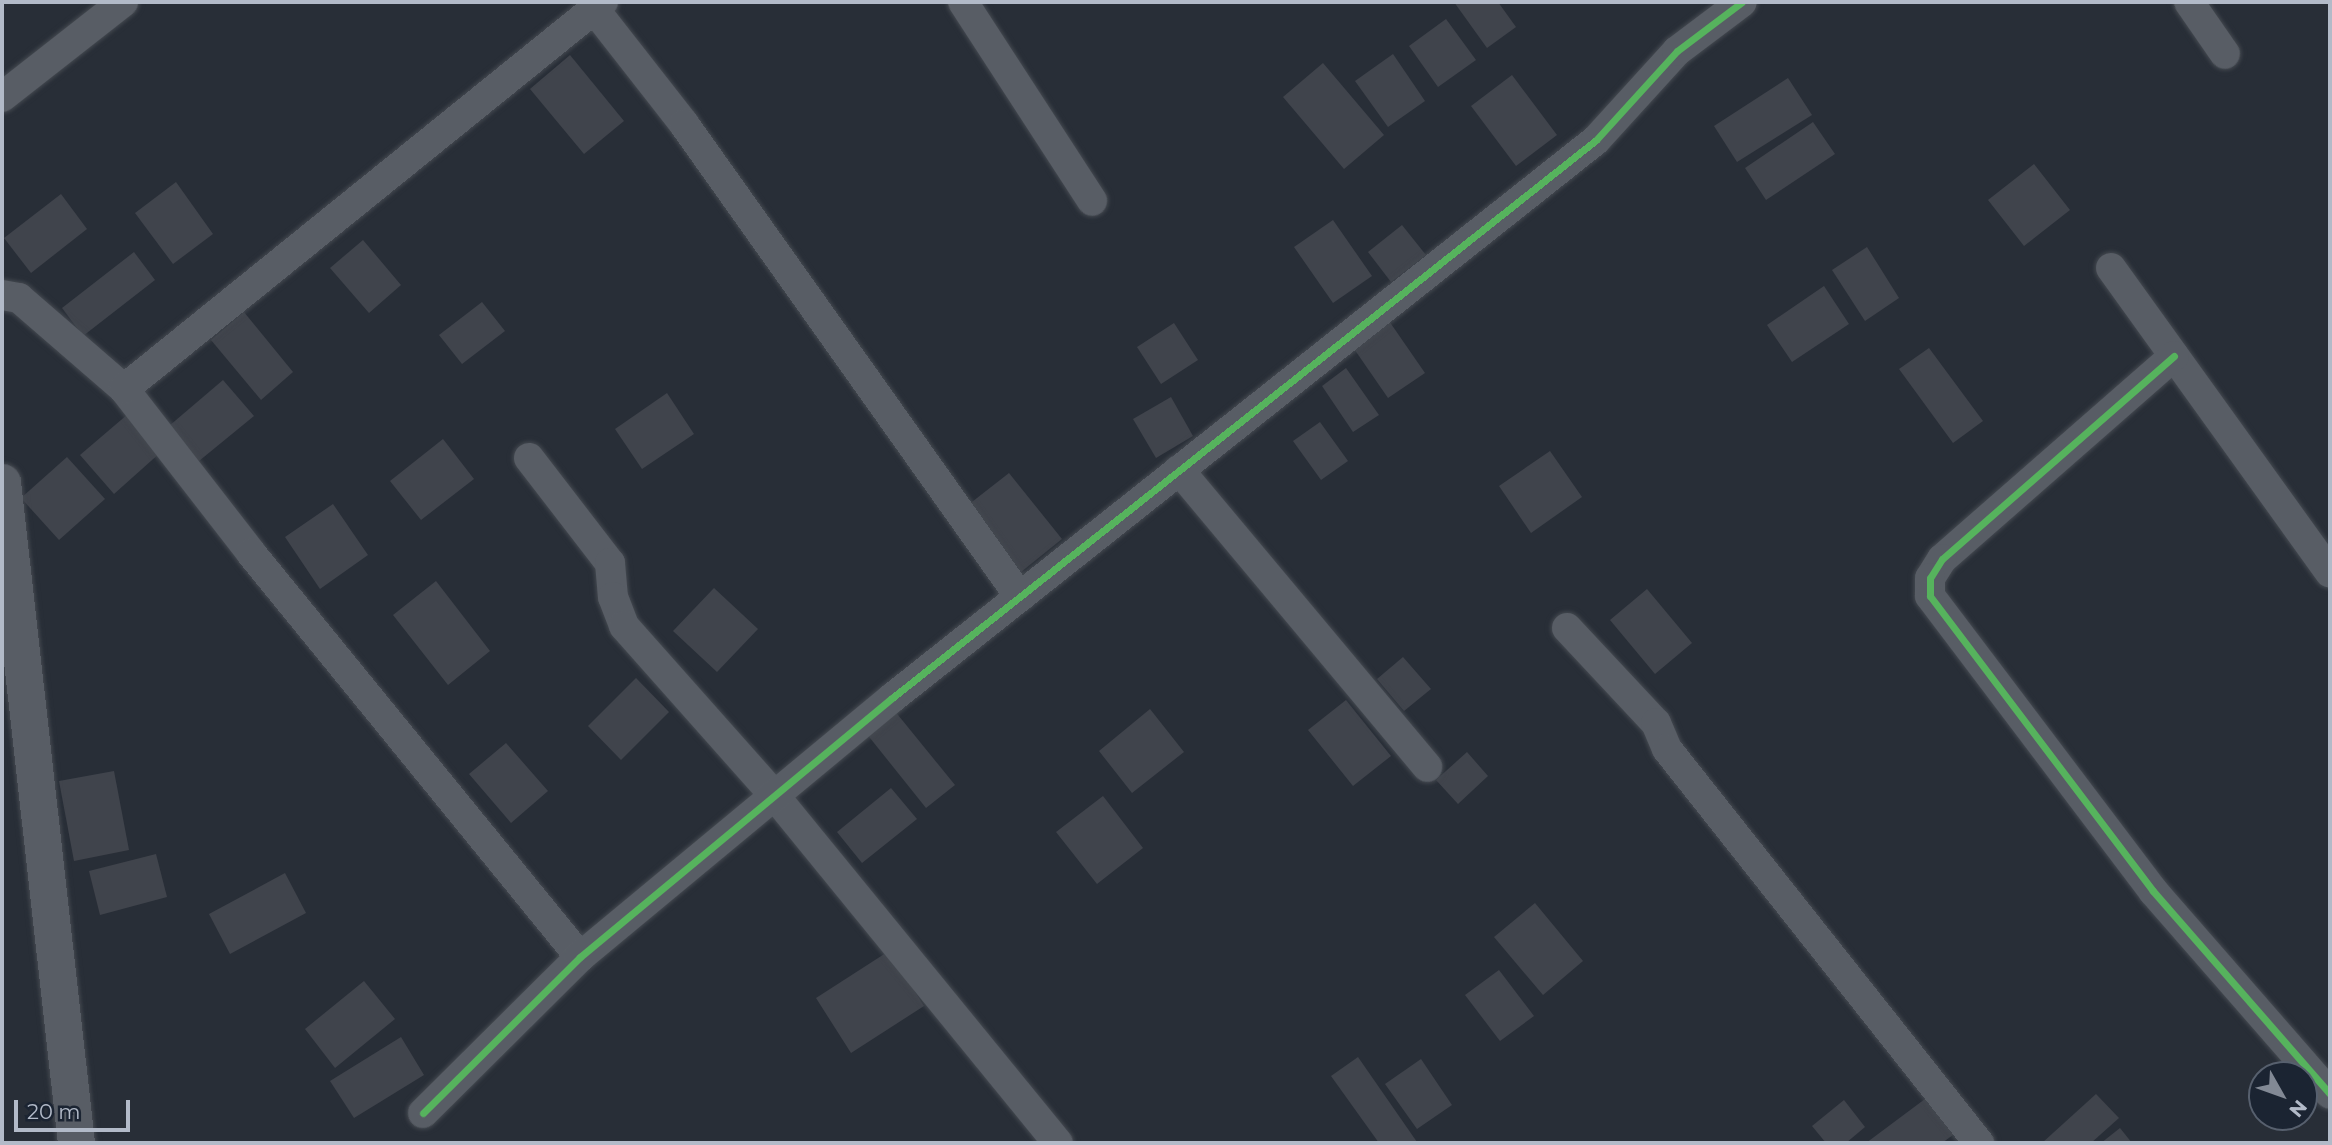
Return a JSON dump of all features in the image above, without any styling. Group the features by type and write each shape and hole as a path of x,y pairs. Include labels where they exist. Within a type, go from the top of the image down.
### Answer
{"street":[{"path":"2,96 123,2"},
{"path":"963,2 1092,201"},
{"path":"423,1113 580,957 774,795 1020,597 1596,140 1677,51 1742,2"},
{"path":"2189,2 2225,54"},
{"path":"124,389 599,6 1020,597"},
{"path":"2112,268 2330,573"},
{"path":"2,295 19,298 124,389 259,564 580,957"},
{"path":"2174,356 1942,559 1930,578 1930,596 2153,891 2330,1094"},
{"path":"529,458 610,563 612,597 624,626 774,795 1058,1143"},
{"path":"1179,470 1427,767"},
{"path":"2,482 76,1143"},
{"path":"1567,628 1656,723 1667,749 1979,1143"}],"building":[{"path":"1454,2 1498,2 1516,27 1487,48"},
{"path":"1446,19 1476,60 1438,87 1409,46"},
{"path":"1393,54 1425,101 1388,127 1355,81"},
{"path":"570,55 624,121 584,154 530,89"},
{"path":"1323,63 1384,135 1344,169 1283,97"},
{"path":"1512,75 1557,135 1516,166 1471,106"},
{"path":"1788,78 1812,115 1737,162 1714,126"},
{"path":"1813,122 1835,154 1766,200 1745,168"},
{"path":"2034,164 2070,210 2024,246 1988,200"},
{"path":"176,182 213,234 173,264 135,213"},
{"path":"61,194 87,229 31,273 4,238"},
{"path":"1333,220 1372,276 1333,303 1294,247"},
{"path":"1402,225 1426,255 1391,282 1368,252"},
{"path":"363,240 401,285 369,313 330,268"},
{"path":"1867,247 1899,298 1865,321 1832,270"},
{"path":"134,252 155,280 83,336 62,308"},
{"path":"1824,286 1849,324 1792,362 1767,325"},
{"path":"482,302 505,331 462,364 439,335"},
{"path":"244,312 293,372 261,400 211,340"},
{"path":"1387,318 1425,373 1388,398 1350,343"},
{"path":"1174,323 1198,360 1161,384 1137,347"},
{"path":"1929,348 1983,421 1953,443 1899,369"},
{"path":"1346,368 1379,415 1353,432 1322,386"},
{"path":"223,380 254,416 199,461 169,426"},
{"path":"667,393 694,434 642,469 615,429"},
{"path":"1171,397 1193,436 1156,458 1133,419"},
{"path":"128,414 161,452 114,494 80,455"},
{"path":"1320,422 1348,461 1321,480 1293,441"},
{"path":"443,439 474,479 421,520 390,481"},
{"path":"1550,451 1582,497 1531,533 1499,486"},
{"path":"67,457 105,499 59,540 21,498"},
{"path":"1009,473 1062,539 1021,572 968,505"},
{"path":"333,504 368,555 320,589 285,537"},
{"path":"436,581 490,651 448,685 393,615"},
{"path":"714,588 758,629 717,672 673,631"},
{"path":"1647,589 1692,643 1655,674 1610,620"},
{"path":"1403,657 1431,689 1404,711 1377,679"},
{"path":"636,678 669,712 621,760 588,726"},
{"path":"1346,700 1391,756 1353,786 1308,730"},
{"path":"1150,709 1184,752 1132,793 1099,751"},
{"path":"894,710 955,785 926,808 866,733"},
{"path":"506,743 548,791 511,823 469,774"},
{"path":"1467,752 1488,776 1458,804 1436,780"},
{"path":"114,771 129,850 74,861 59,781"},
{"path":"891,788 917,819 862,863 837,832"},
{"path":"1103,796 1143,848 1097,884 1056,832"},
{"path":"156,854 167,897 100,915 89,871"},
{"path":"285,873 306,913 230,954 209,914"},
{"path":"1535,903 1583,961 1543,995 1494,937"},
{"path":"889,951 924,1006 851,1053 816,998"},
{"path":"1499,970 1534,1016 1500,1041 1465,995"},
{"path":"364,981 395,1019 335,1068 305,1029"},
{"path":"401,1037 424,1075 354,1118 330,1081"},
{"path":"1358,1057 1417,1142 1379,1143 1331,1076"},
{"path":"1421,1059 1452,1105 1417,1129 1385,1084"},
{"path":"2096,1094 2119,1118 2091,1143 2042,1143"},
{"path":"1929,1096 1957,1132 1942,1143 1866,1143"},
{"path":"1844,1100 1865,1127 1846,1143 1826,1143 1812,1126"},
{"path":"2120,1128 2132,1143 2101,1143"}],"cycle path":[{"path":"423,1113 580,957 892,698 1596,140 1677,51 1742,2"},
{"path":"2174,356 1942,559 1930,578 1930,596 2153,891 2330,1094"}]}
